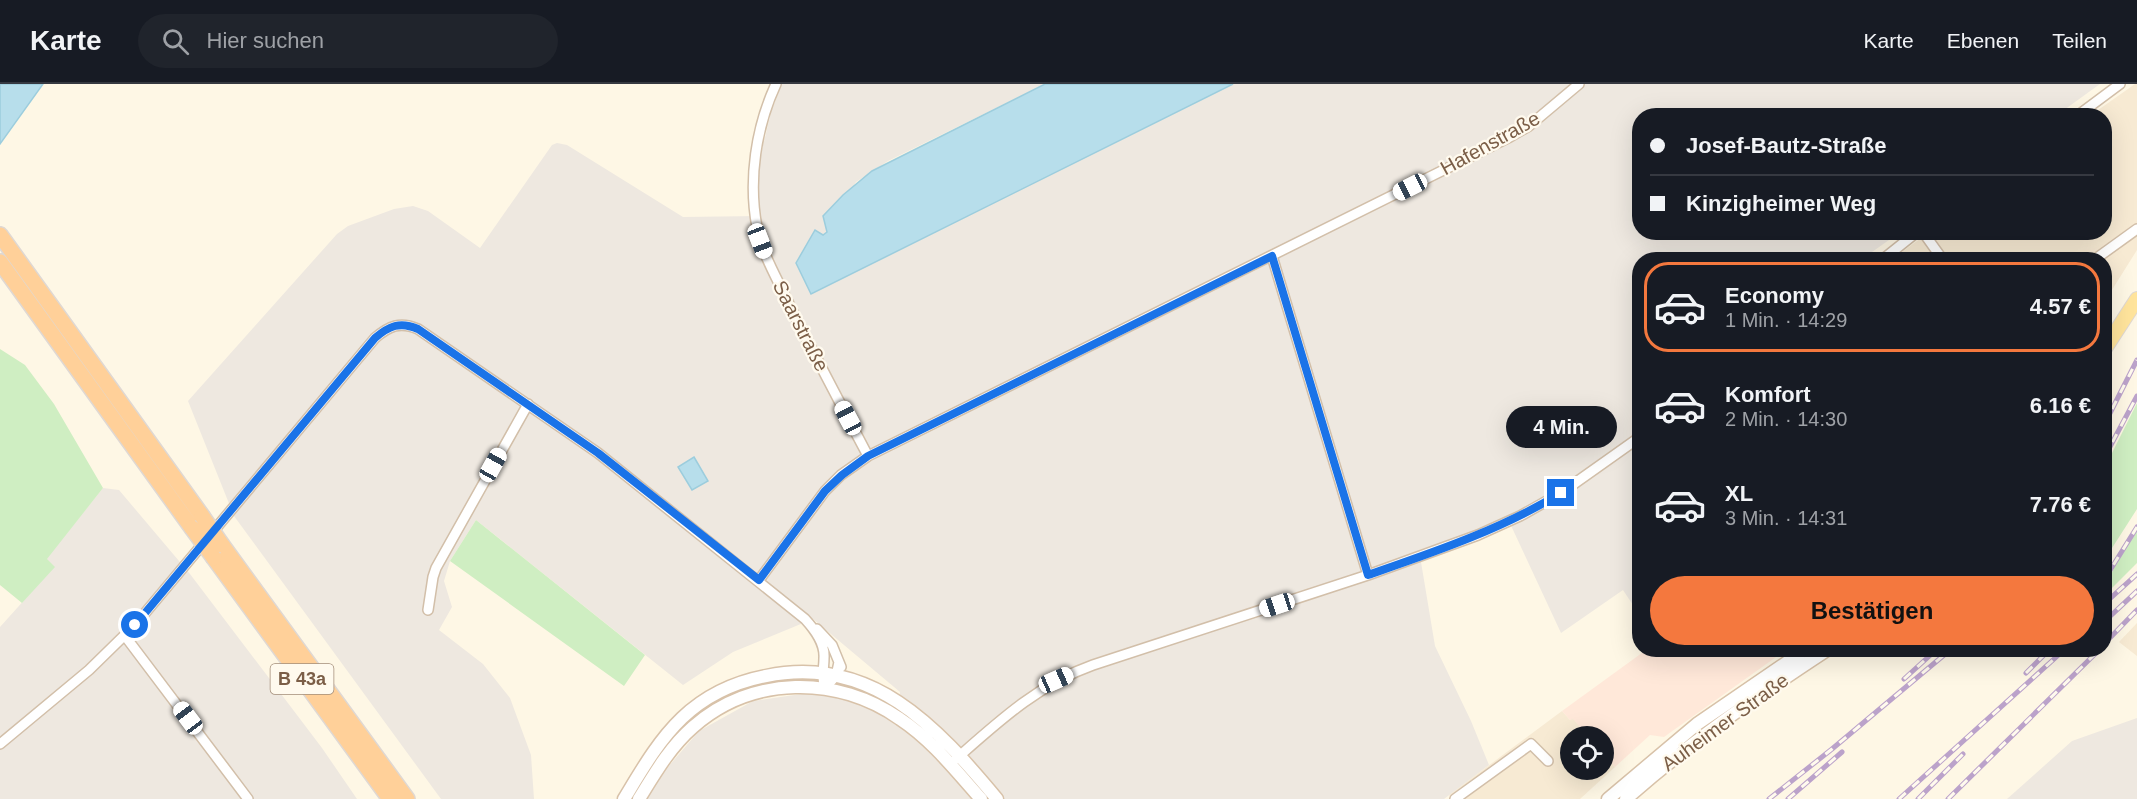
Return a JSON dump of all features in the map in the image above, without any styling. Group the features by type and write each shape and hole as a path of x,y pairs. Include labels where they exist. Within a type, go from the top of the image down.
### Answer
{"highway":[{"name":"B 43a","path":"0,235 54,308 197,522 214,558 390,799"},
{"name":"B 43a","path":"0,262 197,522 222,545 407,799"}],"main road":[{"path":"2112,338 2137,299"},
{"name":"Auheimer Straße","path":"1608,799 1697,724 1795,657"},
{"name":"Auheimer Straße","path":"1626,799 1689,745 1726,717 1816,657"},
{"path":"624,799 663,738 682,717 703,701 741,682 791,672 836,675 853,680 882,692 907,707 960,755 997,799"},
{"path":"639,799 676,744 694,725 727,704 745,696 781,688 825,688 863,698 889,711 924,737 981,799"}],"street":[{"name":"Saarstraße","path":"776,84 762,122 755,160 754,210 760,241 808,343 868,456"},
{"name":"Hafenstraße","path":"759,580 825,491 868,456 1530,126 1579,84"},
{"path":"2087,108 2120,84"},
{"path":"2105,252 2137,229"},
{"path":"1892,252 1907,240"},
{"path":"1272,256 1368,575"},
{"path":"0,744 89,670 125,636 368,347 390,327 400,324 418,329 598,453 759,580 807,621 832,645 838,662 853,680"},
{"path":"429,610 431,585 436,568 528,404"},
{"path":"950,764 1025,699 1056,680 1076,671 1449,547 1520,516 1574,485 1632,443"},
{"path":"807,621 823,646 825,688"},
{"path":"125,636 249,799"},
{"path":"825,688 836,675 838,662"},
{"path":"1455,799 1531,744 1548,761"}],"shaded area":[{"path":"782,84 1045,84 888,161 856,182 827,232 823,235 815,230 811,294 1233,84 2100,84 2067,108 1632,108 1632,240 1889,240 1872,252 1632,252 1632,604 1623,590 1561,633 1507,517 1467,534 1419,550 1435,646 1489,765 1444,799 645,799 655,782 699,731 753,701 808,693 858,702 896,721 900,692 813,619 733,652 683,685 476,520 450,561 444,581 452,607 439,630 483,664 510,698 531,755 534,799 441,799 234,516 188,401 337,234 348,226 394,209 413,206 428,211 480,248 552,145 557,143 567,145 683,217 759,216 759,163 771,112"},
{"path":"2137,84 2137,250 2112,290 2112,252 1902,252 1918,240 2112,240 2112,108 2101,108"},
{"path":"103,488 119,490 190,574 322,748 357,799 0,799 0,627 54,567 46,559"},
{"path":"2137,623 2137,656 2119,642"},
{"path":"1636,657 1776,657 1664,737 1650,735 1615,767 1614,726 1579,726 1573,719 1570,720 1562,711"},
{"path":"1562,711 1580,726 1560,726 1560,780 1601,780 1580,799 1452,799 1449,795"},
{"path":"2137,718 2137,799 2007,799 2072,741"}],"green space":[{"path":"0,349 25,365 54,404 103,488 47,559 55,567 22,603 0,585"},
{"path":"2137,403 2137,509 2112,548 2112,453"},
{"path":"476,520 645,655 624,686 450,561"},
{"path":"2137,528 2137,563 2112,588 2112,572"}],"water":[{"path":"0,84 43,84 0,144"},
{"path":"1045,84 1233,84 811,294 796,263 815,230 823,235 827,232 823,216 843,195 872,171"},
{"path":"694,457 708,481 692,490 678,467"}],"railway":[{"path":"2112,409 2137,360"},
{"path":"2112,443 2137,396"},
{"path":"2112,567 2137,527"},
{"path":"2112,597 2137,574"},
{"path":"2112,614 2137,591"},
{"path":"2112,636 2137,610"},
{"path":"1904,679 1928,657"},
{"path":"1769,799 1942,657"},
{"path":"2026,673 2042,657"},
{"path":"1899,799 2056,657"},
{"path":"1948,799 2092,657"},
{"path":"1788,799 1842,752"},
{"path":"1918,799 1963,754"}],"route":[{"path":"135,625 375,338 390,327 400,324 418,329 598,453 759,580 825,491 868,456 1272,256 1368,575 1485,532 1542,505 1561,493"}]}
